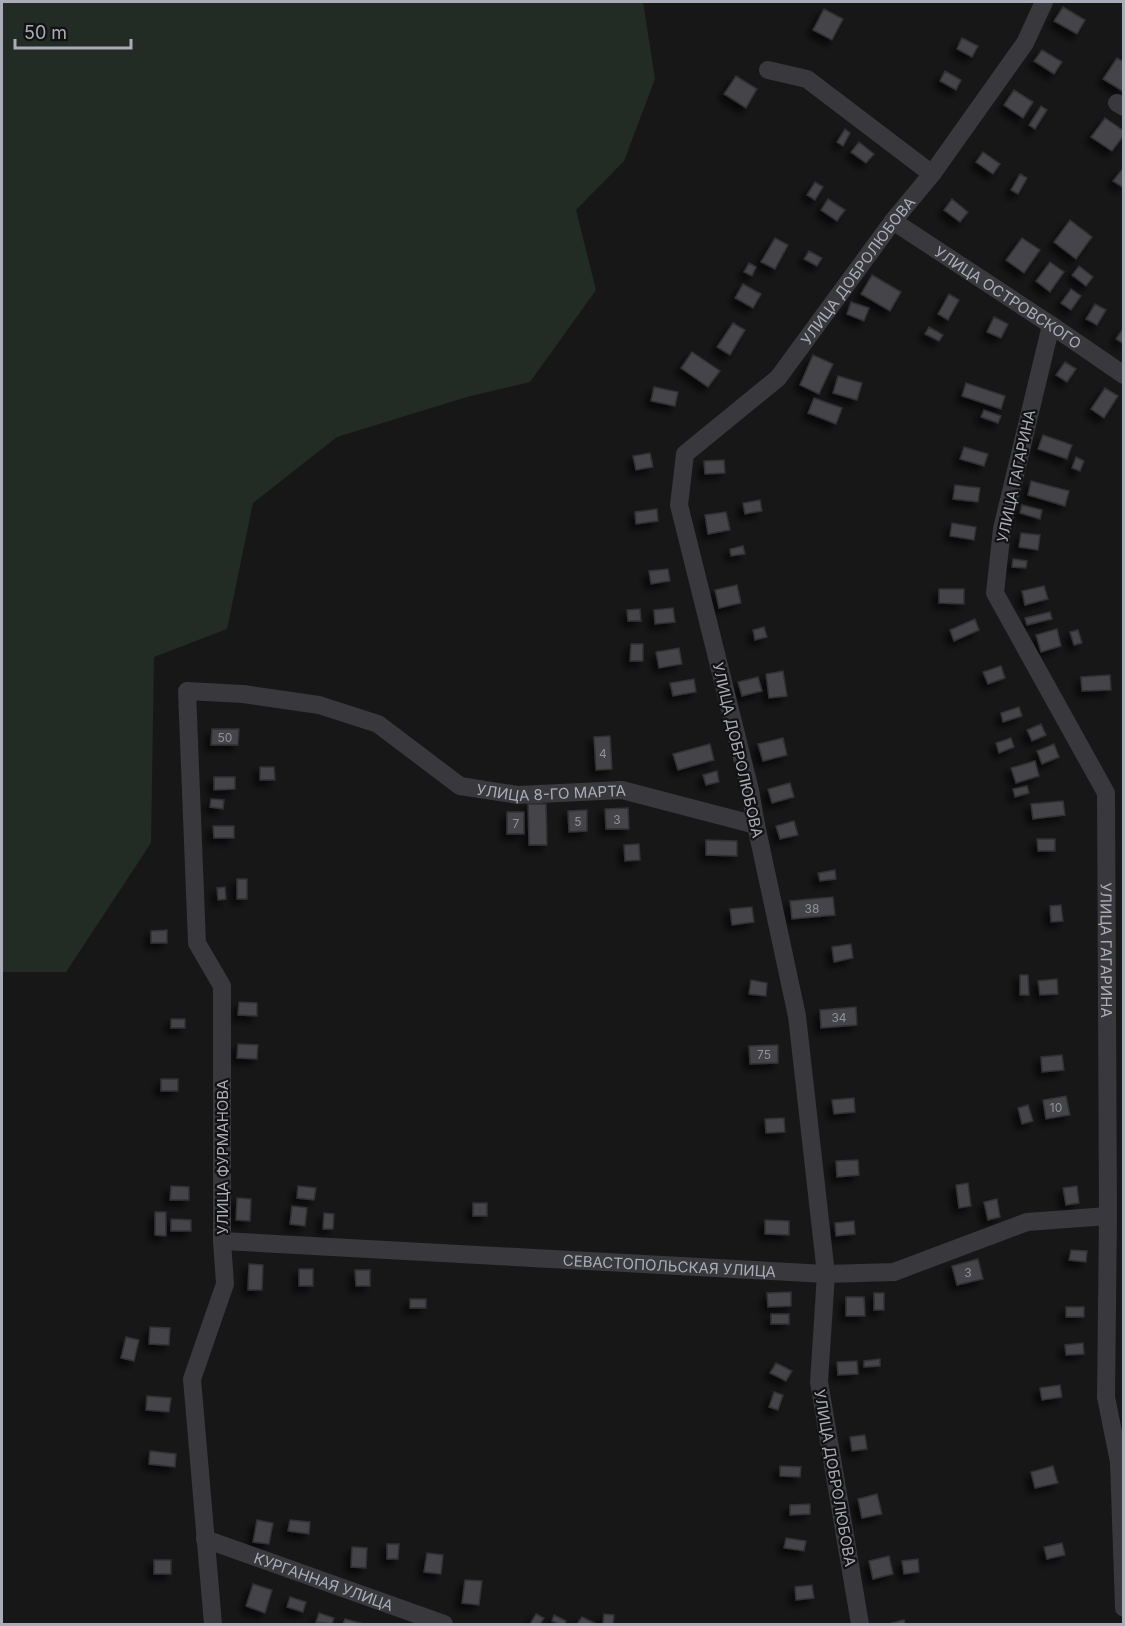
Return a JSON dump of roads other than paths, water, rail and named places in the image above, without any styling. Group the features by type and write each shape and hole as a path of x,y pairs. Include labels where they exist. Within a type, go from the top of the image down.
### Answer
{"street":[{"name":"УЛИЦА ДОБРОЛЮБОВА","path":"860,1624 819,1382 826,1274 797,1016 750,790 679,505 684,454 778,378 893,221 932,174 1025,43 1044,2"},
{"path":"768,70 807,80 932,174"},
{"name":"УЛИЦА ОСТРОВСКОГО","path":"893,221 1124,375"},
{"name":"УЛИЦА ГАГАРИНА","path":"1051,325 1002,529 995,593 1106,793 1108,1216 1106,1397 1119,1462 1124,1608"},
{"name":"УЛИЦА 8-ГО МАРТА","path":"187,691 243,694 319,705 378,724 460,786 518,795 622,790 756,825"},
{"name":"УЛИЦА ФУРМАНОВА","path":"187,691 197,943 222,986 222,1241 225,1284 192,1379 213,1624"},
{"name":"СЕВАСТОПОЛЬСКАЯ УЛИЦА","path":"222,1241 826,1274 894,1272 1027,1222 1108,1216"},
{"name":"КУРГАННАЯ УЛИЦА","path":"205,1539 444,1624"}]}
